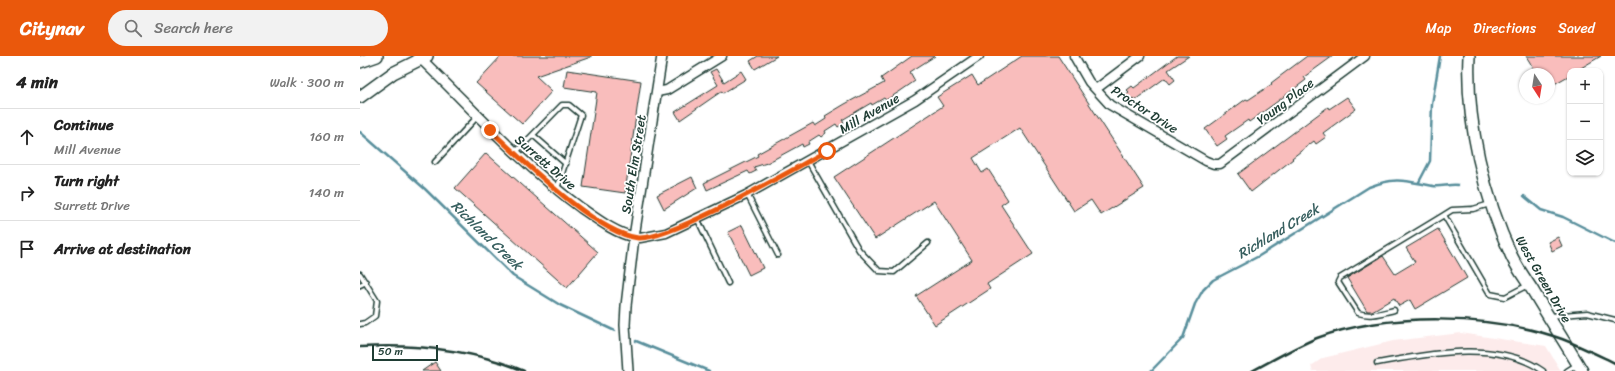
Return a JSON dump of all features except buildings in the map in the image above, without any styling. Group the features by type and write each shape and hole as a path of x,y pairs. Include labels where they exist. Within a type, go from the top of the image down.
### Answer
{"main road":[{"path":"360,62 377,56"},
{"name":"West Green Drive","path":"1469,56 1468,71 1472,116 1480,166 1491,204 1513,258 1580,367"},
{"path":"360,97 393,73 422,57"}],"street":[{"name":"South Elm Street","path":"628,371 625,325 634,237 662,56"},
{"path":"657,92 667,90 722,56"},
{"name":"Mill Avenue","path":"634,237 640,238 666,233 747,194 915,100 979,56"},
{"name":"Proctor Drive","path":"1074,56 1096,89 1110,105 1206,161 1218,164"},
{"path":"1096,89 1140,56"},
{"name":"Young Place","path":"1218,164 1365,56"},
{"name":"Surrett Drive","path":"422,57 477,117 557,190 598,220 626,235 634,237"}],"lane":[{"path":"515,153 562,105 569,105 581,115 557,190"},
{"path":"435,162 477,117"},
{"path":"533,135 566,164"},
{"path":"808,161 859,250 879,271 894,272 928,243"},
{"path":"747,194 778,255"},
{"path":"1394,310 1366,316 1358,313 1338,282 1340,278 1452,210 1473,209 1491,204"},
{"path":"1444,215 1490,294 1505,297 1529,285"},
{"path":"697,218 728,283"},
{"path":"360,274 377,302 374,316 365,323 360,324"},
{"path":"360,285 366,282"},
{"path":"1548,316 1587,313 1615,320"},
{"path":"1377,363 1437,352 1465,352 1507,355 1521,358 1543,371"},
{"path":"1567,371 1580,367"}],"shaded area":[{"path":"1461,333 1546,346 1561,371 1313,371 1311,366 1323,358 1393,341"}],"waterway":[{"path":"1419,182 1430,161 1432,104 1440,56"},
{"name":"Richland Creek","path":"360,132 425,189 513,276 560,305 615,331"},
{"name":"Richland Creek","path":"1151,371 1183,338 1195,304 1203,290 1213,280 1259,256 1369,187 1401,180 1433,186 1458,185"},
{"name":"Richland Creek","path":"1524,196 1541,210 1563,217 1615,243"},
{"name":"Richland Creek","path":"636,341 709,371"}],"railway":[{"path":"1252,371 1292,349 1317,338 1345,330 1407,320 1440,319 1504,325 1534,331 1562,339 1615,363"},
{"path":"360,347 402,346 444,350 484,358 524,371"}],"route":[{"path":"490,130 557,190 598,220 626,235 640,238 666,233 746,195 827,151"}]}
